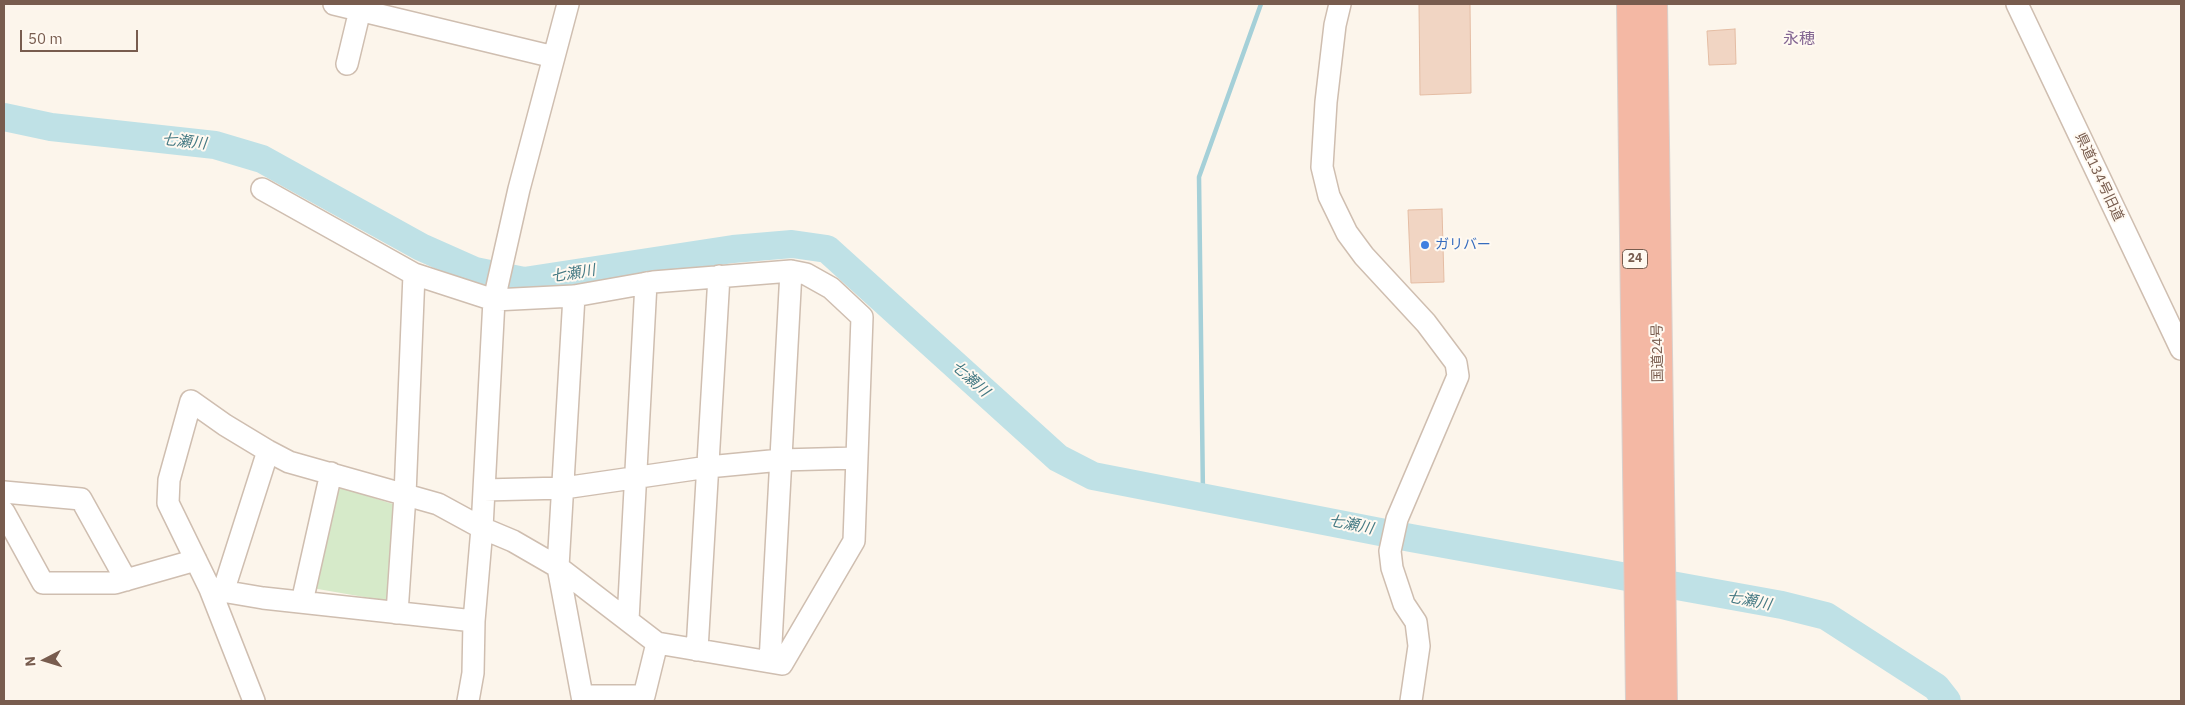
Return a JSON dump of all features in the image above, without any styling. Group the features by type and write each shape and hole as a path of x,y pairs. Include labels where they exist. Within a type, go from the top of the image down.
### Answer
{"highway":[{"name":"国道24号","path":"1631,4 1649,513"},
{"name":"国道24号","path":"1640,701 1650,614 1653,4"},
{"name":"国道24号","path":"1650,614 1663,701"}],"street":[{"path":"334,4 374,9 554,57"},
{"path":"468,701 473,673 474,621 482,528 494,300 501,260 568,4"},
{"path":"1340,4 1334,25 1322,167 1329,196 1347,233 1364,256 1426,323 1456,363 1458,376 1397,519 1390,551 1392,568 1404,604 1416,622 1419,646 1411,701"},
{"name":"県道134号旧道","path":"2016,4 2181,350"},
{"path":"347,64 374,9"},
{"path":"254,701 217,591 196,560 168,503 169,480 191,401 268,452 289,462 438,504 482,528 513,541 558,568 657,644 782,664 854,541 862,317 831,288 806,274 791,271 646,283 574,296 494,300 414,274 262,188"},
{"path":"770,662 791,271"},
{"path":"396,614 405,495 414,274"},
{"path":"697,650 719,276"},
{"path":"628,620 646,283"},
{"path":"574,296 558,568 582,699 644,696 657,644"},
{"path":"217,591 268,452"},
{"path":"484,490 564,488 708,467 782,460 856,458"},
{"path":"302,602 330,474"},
{"path":"4,492 80,499 126,580"},
{"path":"4,512 43,583 115,583 196,560"},
{"path":"217,591 396,614 474,621"}],"green space":[{"path":"336,486 399,506 387,601 312,588"}],"building":[{"path":"1419,4 1470,4 1471,93 1420,95"},
{"path":"1735,29 1736,64 1709,65 1707,31"},
{"path":"1442,209 1444,282 1411,283 1408,210"}],"waterway":[{"path":"1203,497 1199,177 1261,4"},
{"name":"七瀬川","path":"4,117 51,127 215,145 262,159 421,247 475,271 524,281 733,249 792,244 827,249 1058,458 1093,476 1411,538 1782,605 1826,616 1936,687 1947,701"}],"place":[{"name":"ガリバー","path":"1425,245"}],"district":[{"name":"永穂","path":"1799,39"}]}
